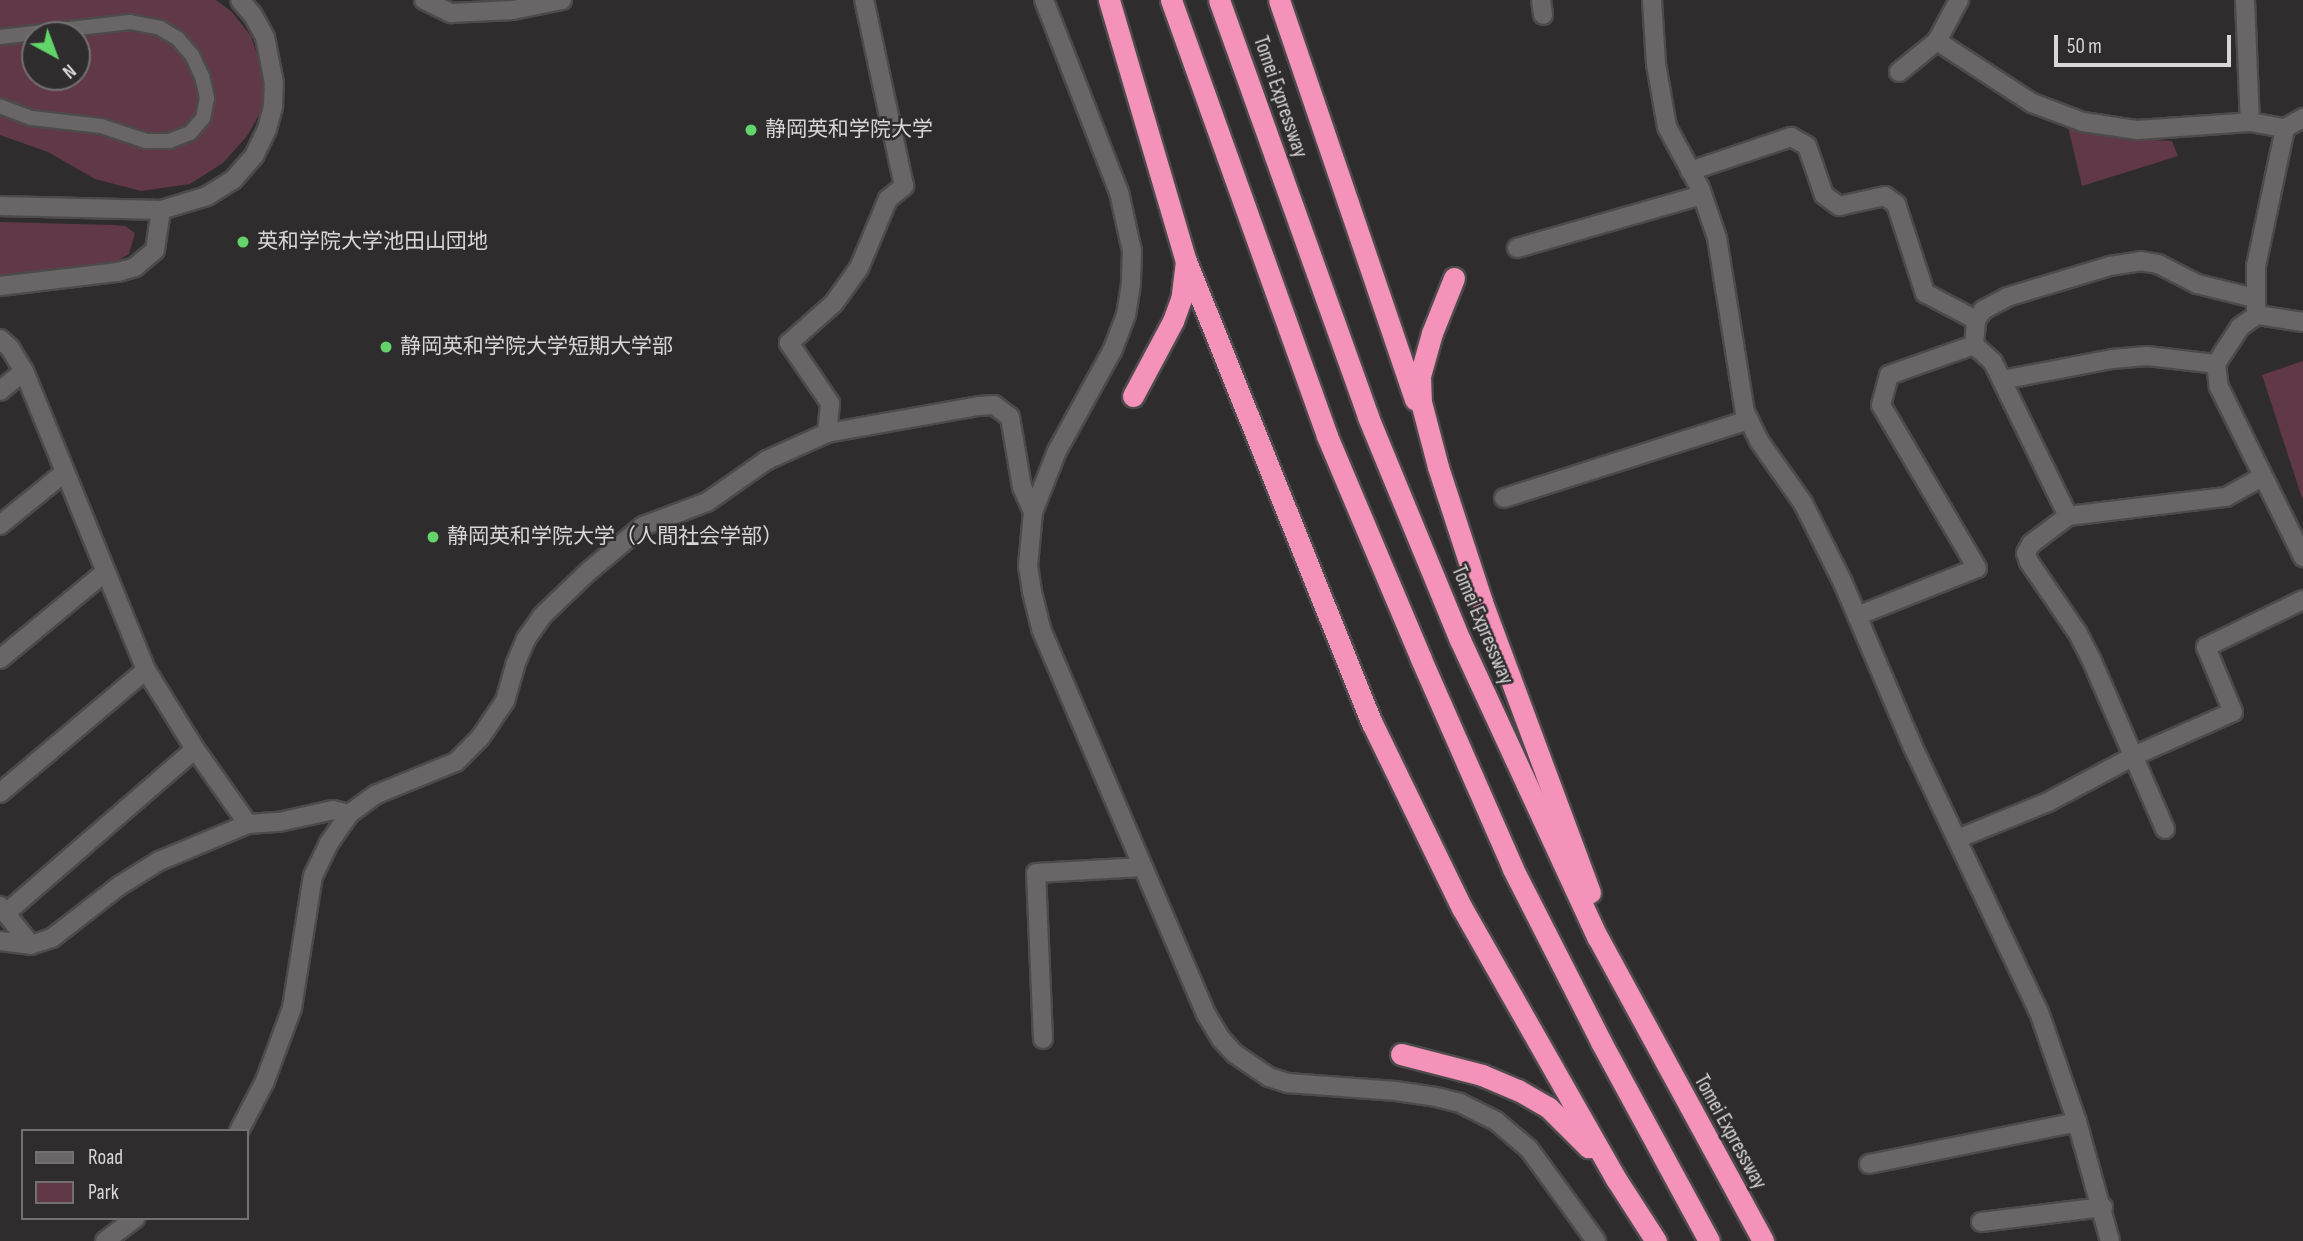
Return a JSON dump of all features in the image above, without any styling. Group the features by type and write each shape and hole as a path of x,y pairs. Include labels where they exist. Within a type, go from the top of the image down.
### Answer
{"highway":[{"path":"1110,0 1186,261 1372,723 1462,908 1654,1241"},
{"path":"1171,0 1327,436 1421,659 1513,869 1601,1042 1709,1241"},
{"name":"Tomei Expressway","path":"1220,0 1368,416 1460,640 1554,848 1653,1042 1763,1241"},
{"path":"1279,0 1482,602 1616,962 1653,1042"},
{"path":"1133,396 1173,321 1181,299 1186,261"},
{"path":"1438,467 1421,402 1420,376 1432,333 1454,278"},
{"path":"1401,1054 1482,1075 1518,1090 1548,1107 1589,1147 1654,1241"}],"street":[{"path":"0,206 161,210 207,196 233,180 254,156 267,129 273,106 272,59 259,25 240,0"},
{"path":"424,0 451,13 513,10 562,0"},
{"path":"827,433 830,403 789,343 834,303 847,286 859,268 888,199 904,186 864,0"},
{"path":"1044,0 1119,192 1132,262 1126,315 1112,352 1057,450 1033,512 1028,566 1041,629 1206,1014 1220,1039 1235,1054 1269,1077 1288,1083 1396,1091 1436,1097 1460,1103 1496,1121 1529,1149 1596,1241"},
{"path":"1652,0 1656,64 1667,127 1702,195 1717,238 1749,420 1759,441 1803,503 2039,1012 2077,1122 2103,1207 2110,1241"},
{"path":"1899,72 1937,41 1959,0"},
{"path":"2245,0 2249,122"},
{"path":"1937,41 2032,103 2083,122 2137,130 2249,122 2285,128 2303,118"},
{"path":"2285,128 2256,267 2255,307 2216,364 2219,387 2303,557"},
{"path":"1690,171 1791,137 1807,146 1824,195 1839,206 1885,196 1896,204 1925,293 1976,320"},
{"path":"1517,248 1702,195"},
{"path":"0,286 118,272 135,267 155,250 161,210"},
{"path":"1974,345 1976,320 1983,310 2007,297 2110,266 2140,261 2158,264 2197,284 2303,322"},
{"path":"0,339 10,348 24,371 146,670 195,749 248,824"},
{"path":"1974,345 1993,362 2068,516"},
{"path":"1857,616 1978,568 1881,405 1889,375 1974,345"},
{"path":"2002,380 2147,356 2216,364"},
{"path":"0,391 24,371"},
{"path":"240,1129 265,1081 292,1008 313,876 329,843 349,814 377,794 456,762 480,738 505,701 526,639 542,617 589,571 643,526 707,502 766,460 827,433 994,405 1010,416 1022,487 1033,512"},
{"path":"1503,498 1749,420"},
{"path":"0,525 65,472"},
{"path":"2165,829 2136,755 2077,632 2029,562 2026,553 2031,544 2068,516 2226,497 2262,477"},
{"path":"0,659 105,572"},
{"path":"1957,839 2048,803 2136,755 2233,712 2206,647 2303,600"},
{"path":"0,793 146,670"},
{"path":"32,945 3,910 195,749"},
{"path":"0,941 32,945 52,939 120,886 159,861 248,824 279,822 333,810 349,814"},
{"path":"1043,1039 1036,873 1143,867"},
{"path":"1869,1164 2077,1122"},
{"path":"1981,1222 2103,1207"},
{"path":"105,1241 132,1220"}],"lane":[{"path":"0,37 130,22 160,28 178,38 192,55 202,76 207,98 203,118 190,133 169,141 146,141 101,126 31,118 0,106"}],"green space":[{"path":"0,0 216,0 232,12 251,36 263,72 262,110 247,136 223,163 190,184 141,191 95,179 48,152 0,135"},
{"path":"2068,127 2116,138 2172,141 2178,156 2082,186"},
{"path":"0,222 113,225 125,226 135,233 129,254 109,266 0,275"},
{"path":"2303,361 2303,498 2302,498 2262,375"}],"place":[{"name":"静岡英和学院大学","path":"751,130"},
{"name":"英和学院大学池田山団地","path":"243,242"},
{"name":"静岡英和学院大学短期大学部","path":"386,347"},
{"name":"静岡英和学院大学（人間社会学部）","path":"433,537"}]}
